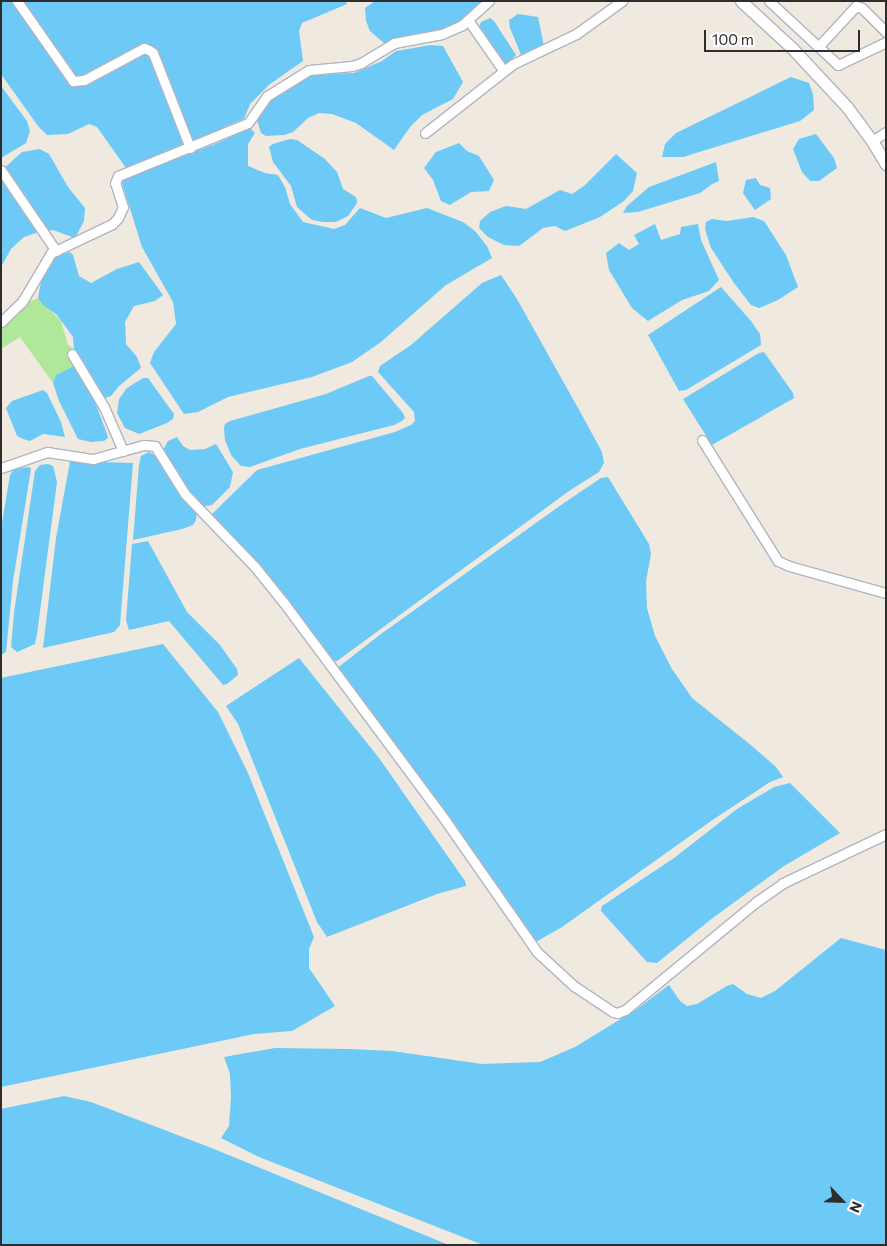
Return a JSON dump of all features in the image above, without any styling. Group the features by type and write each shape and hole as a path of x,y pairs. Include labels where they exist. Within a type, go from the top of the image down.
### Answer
{"street":[{"path":"17,1 73,81 84,80 144,48 153,53 190,148"},
{"path":"1,322 22,302 45,260 56,251 112,224 118,218 123,207 115,183 118,176 248,123 267,96 309,70 361,63 394,43 442,34 468,20 489,1"},
{"path":"425,133 503,70 576,34 622,1"},
{"path":"768,1 838,66 885,46"},
{"path":"742,2 792,48 847,107 886,164"},
{"path":"818,47 856,6 862,8 886,32"},
{"path":"468,20 503,70"},
{"path":"872,141 886,132"},
{"path":"1,170 56,251"},
{"path":"72,354 101,401 123,451"},
{"path":"702,440 778,561 789,566 886,593"},
{"path":"1,468 47,452 85,459 150,444 155,446 185,494 255,567 284,603 445,820 537,952 574,986 613,1012 617,1013 625,1010 756,902 783,883 886,834"}],"green space":[{"path":"38,298 61,321 68,345 74,349 81,359 76,365 56,375 53,383 20,337 1,349 1,324 19,306"}],"water":[{"path":"1,1 346,1 347,4 302,23 299,31 303,61 270,84 250,104 244,119 226,126 209,137 126,168 97,127 89,124 68,134 47,135 38,126 1,74"},
{"path":"375,1 484,1 454,26 438,33 384,43 370,31 366,21 365,8"},
{"path":"518,14 538,17 544,46 522,57 510,28 509,20"},
{"path":"490,18 494,21 516,55 503,69 476,33 481,22"},
{"path":"431,45 443,46 463,82 453,99 422,115 410,127 394,150 356,123 332,114 319,113 308,118 293,132 284,135 266,136 261,133 257,120 269,99 301,79 314,74 354,73 382,61 396,51"},
{"path":"791,77 809,83 813,94 814,110 800,121 683,157 662,157 665,144 676,133"},
{"path":"1,86 27,121 30,131 26,143 1,158"},
{"path":"249,127 255,133 248,144 248,166 265,173 278,175 285,187 290,204 303,222 334,229 345,225 360,208 386,218 427,208 463,222 475,231 487,246 492,258 446,285 381,342 352,362 312,377 228,397 198,412 184,414 150,363 154,352 176,324 173,302 142,247 121,180 220,142"},
{"path":"816,134 834,158 837,168 819,181 810,181 802,172 793,149 799,139"},
{"path":"290,139 297,140 325,159 337,172 343,189 356,197 357,203 348,216 336,222 323,222 312,220 297,207 291,186 273,162 269,147"},
{"path":"459,143 467,151 479,156 494,180 489,191 471,192 450,205 441,201 433,180 424,168 436,152"},
{"path":"40,149 49,154 68,187 85,208 84,221 75,238 53,230 24,237 11,249 1,267 1,171 22,152"},
{"path":"616,154 637,173 633,191 624,201 600,217 565,231 555,226 543,228 519,246 504,245 488,237 479,228 480,221 490,212 506,206 526,209 560,190 572,194 584,186"},
{"path":"716,162 719,181 700,193 638,212 623,213 627,206 649,187"},
{"path":"756,178 760,185 770,188 771,199 755,210 743,193 746,180"},
{"path":"753,217 764,221 786,255 798,287 778,300 759,308 751,305 734,283 711,248 705,229 706,222 712,219 727,221"},
{"path":"655,224 661,240 680,234 681,227 698,224 701,240 719,280 709,291 682,300 648,321 632,308 609,270 606,253 619,243 629,250 639,244 634,235"},
{"path":"70,252 73,255 79,276 91,283 117,269 139,262 163,295 155,301 134,306 125,322 126,344 137,357 141,368 119,386 111,396 105,398 99,393 74,349 73,337 57,315 43,305 38,298 41,281 54,257"},
{"path":"501,275 517,299 583,417 602,452 604,463 599,472 569,491 337,661 332,662 261,566 212,514 257,470 395,432 411,425 415,421 414,412 378,372 380,366 411,345 482,283"},
{"path":"721,287 760,334 761,345 686,390 679,391 648,335"},
{"path":"764,352 793,393 794,398 712,445 683,399 759,353"},
{"path":"76,365 92,394 107,434 108,438 104,441 91,442 78,439 59,401 53,383 56,375"},
{"path":"372,376 403,413 405,418 402,421 394,425 300,449 250,467 241,466 231,455 225,440 224,429 225,424 230,421 326,394"},
{"path":"143,378 148,378 174,414 173,419 167,423 139,434 125,428 117,413 119,399 127,388"},
{"path":"43,390 47,393 61,422 65,437 43,434 30,441 23,439 17,436 6,408 12,401"},
{"path":"177,437 183,446 190,450 205,449 216,444 233,472 230,487 212,505 201,507 183,487 162,452 168,441"},
{"path":"149,452 158,457 170,479 197,511 196,520 193,525 182,529 133,540 139,465 141,456"},
{"path":"85,455 101,462 133,463 120,625 114,632 43,648 56,538 71,456"},
{"path":"48,464 53,466 57,482 37,634 35,644 17,652 11,647 14,613 35,471 40,465"},
{"path":"29,467 31,469 13,581 6,652 1,655 1,529 10,475 14,469"},
{"path":"608,477 649,544 651,554 646,581 647,608 655,636 672,669 692,698 752,746 776,767 783,777 770,782 711,821 562,927 534,943 444,809 336,669 381,634 561,505 601,478"},
{"path":"148,541 187,612 220,645 237,669 238,675 227,684 223,685 169,621 129,630 126,620 132,544"},
{"path":"163,644 218,712 248,773 314,937 309,949 309,968 335,1006 292,1031 254,1034 1,1087 1,678"},
{"path":"299,658 379,758 465,881 466,886 437,894 327,937 317,922 238,724 226,706"},
{"path":"790,783 840,833 784,866 710,920 657,963 647,962 601,911 602,906 674,858 737,809 774,787"},
{"path":"841,938 886,950 886,1245 483,1245 259,1157 221,1138 229,1126 231,1097 230,1074 224,1057 275,1048 348,1049 392,1051 482,1064 540,1062 575,1047 637,1009 669,985 680,1001 687,1006 697,1004 733,984 747,994 761,998 775,991"},
{"path":"64,1096 91,1102 209,1147 449,1245 1,1245 1,1109"}]}
